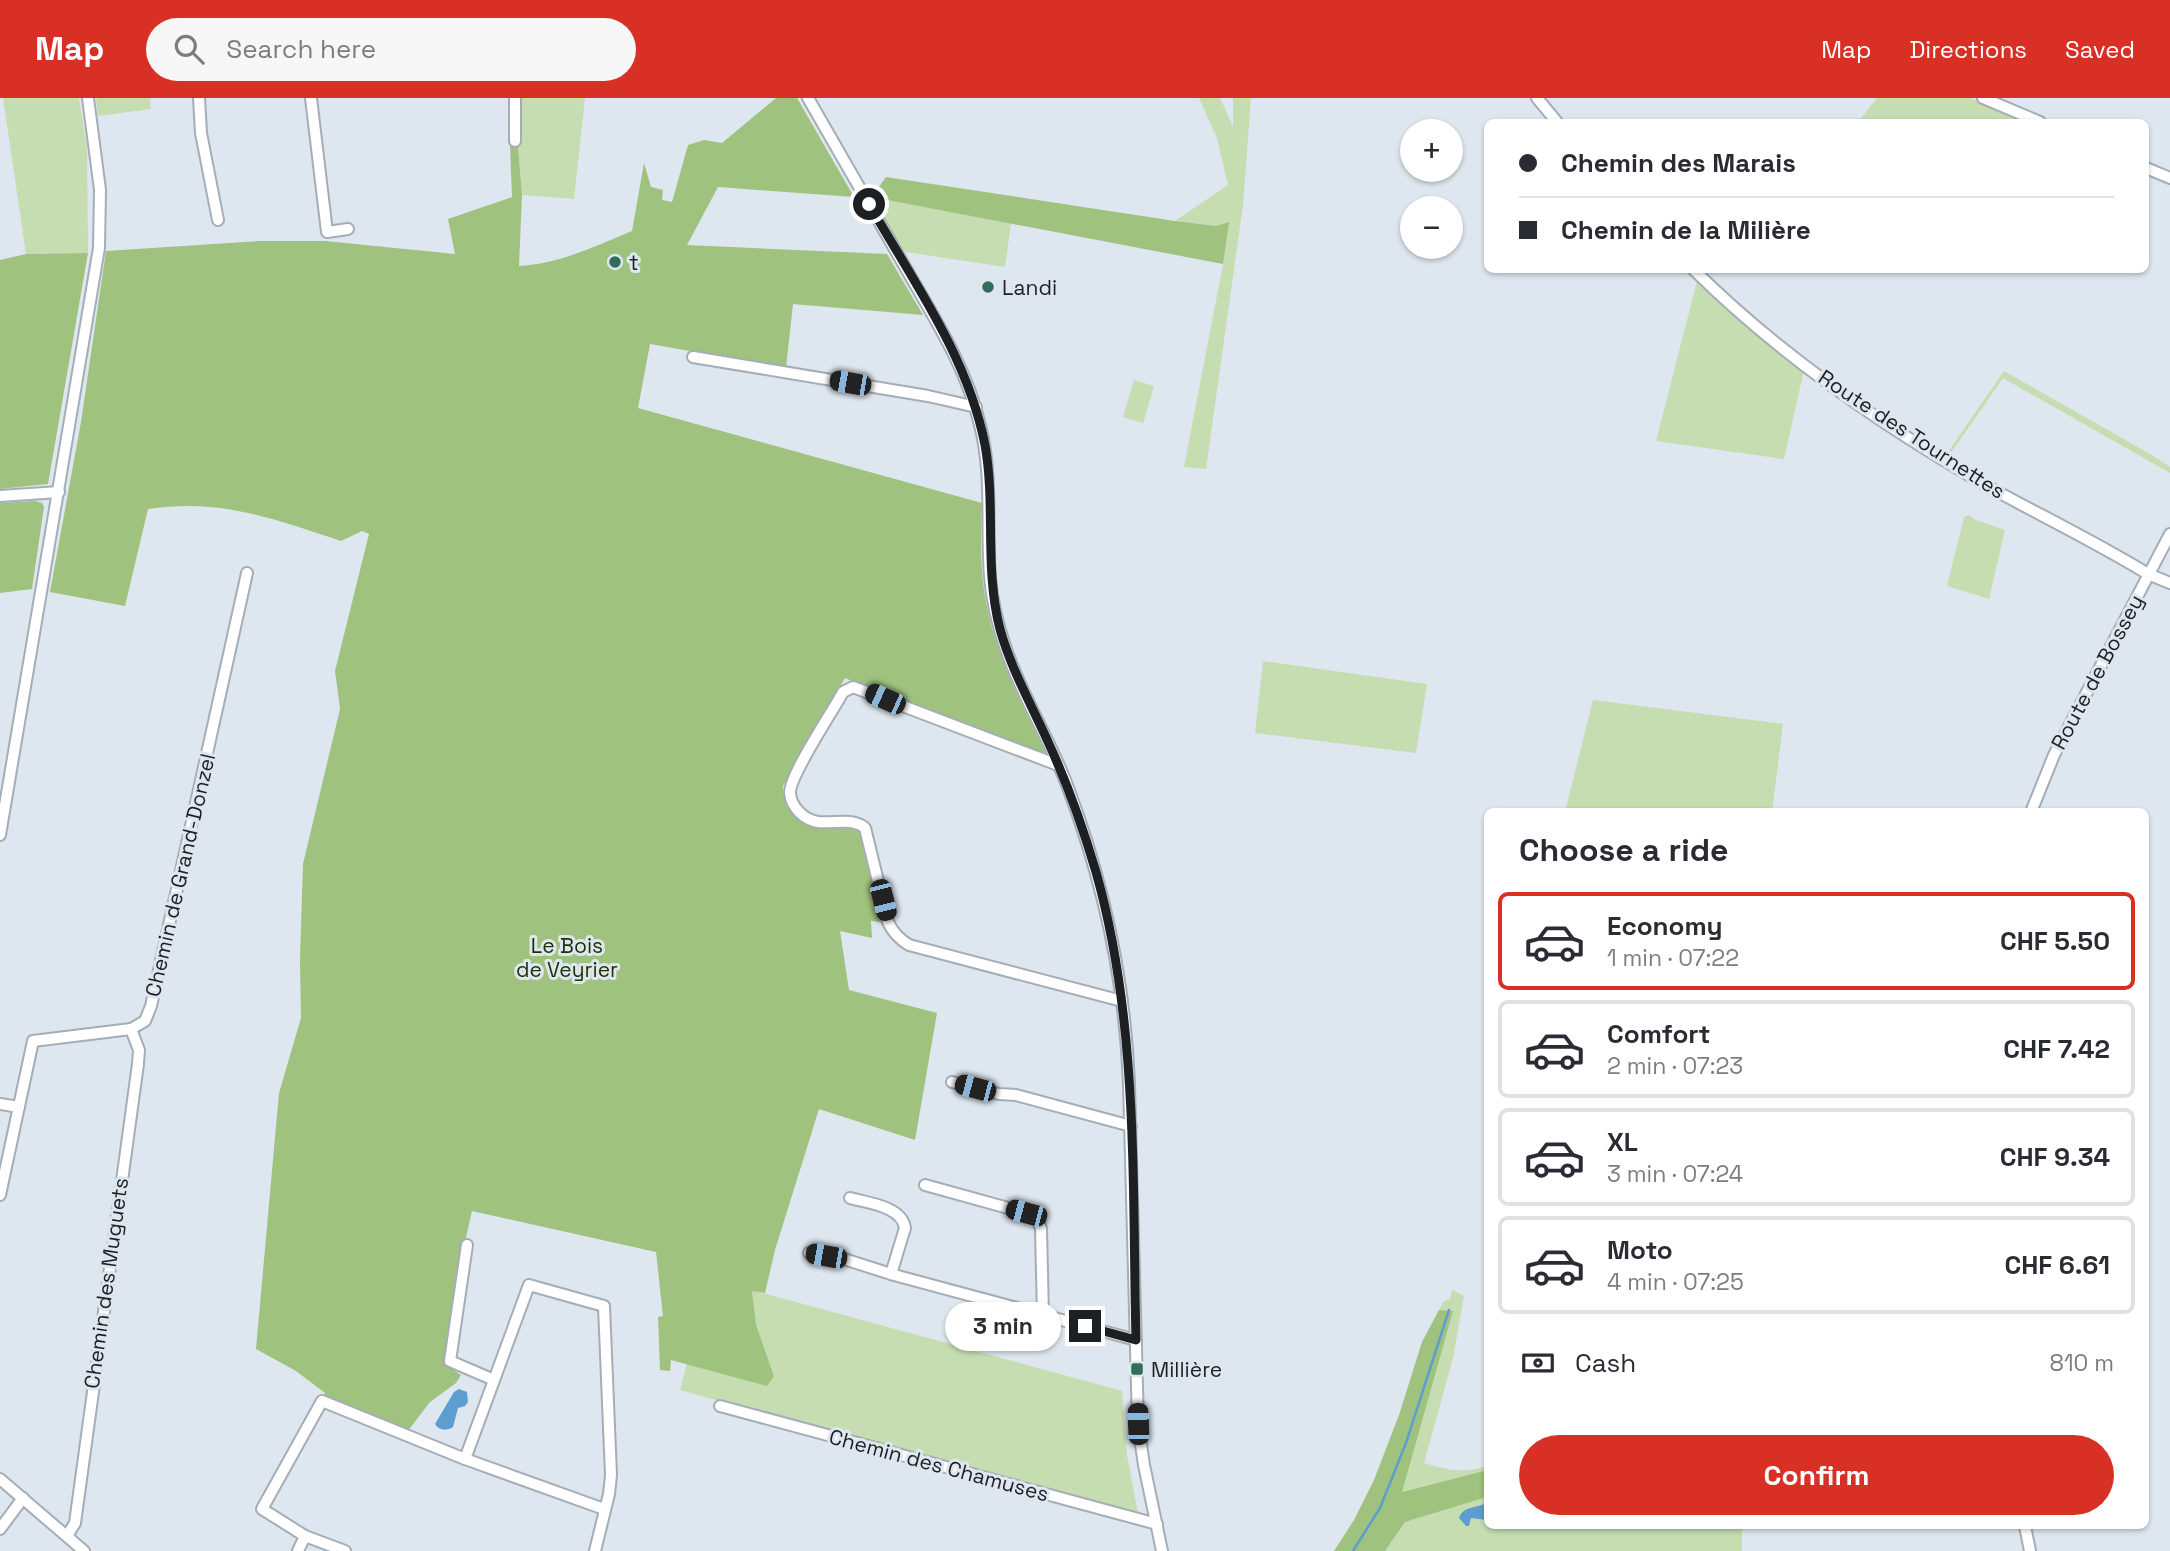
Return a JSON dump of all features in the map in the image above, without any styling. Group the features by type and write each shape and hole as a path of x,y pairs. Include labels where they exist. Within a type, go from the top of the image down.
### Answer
{"street":[{"path":"0,835 99,248 100,190 88,98"},
{"path":"199,98 201,133 218,220"},
{"path":"311,98 327,232 348,229"},
{"path":"515,98 515,141"},
{"path":"808,98 948,343 976,407 988,466 989,563 996,614 1011,663 1058,765 1083,829 1097,876 1122,1001 1128,1060 1139,1437 1162,1551"},
{"path":"1537,98 1554,119"},
{"path":"1983,98 2033,119"},
{"path":"2149,168 2170,178"},
{"name":"Route des Tournettes","path":"1697,273 1806,366 1883,421 1998,491 2148,574 2170,583"},
{"path":"693,357 976,407"},
{"path":"0,496 58,492"},
{"name":"Route de Bossey","path":"2033,808 2054,755 2170,534"},
{"name":"Chemin de Grand-Donzel","path":"131,1029 145,1021 150,1006 247,573"},
{"path":"1058,765 921,715 859,688 846,689 808,750 790,795 801,815 814,821 855,822 865,828 886,930 909,945 1122,1001"},
{"path":"0,1195 33,1041 131,1029"},
{"name":"Chemin des Muguets","path":"67,1536 75,1523 128,1119 138,1064 139,1050 131,1029"},
{"path":"952,1082 999,1094 1016,1095 1130,1126"},
{"path":"0,1104 19,1109"},
{"path":"925,1185 1026,1213 1038,1220 1041,1229 1042,1315"},
{"path":"850,1198 893,1211 904,1221 905,1228 891,1274"},
{"path":"467,1245 450,1361 494,1380"},
{"path":"809,1253 844,1259 1136,1340"},
{"path":"465,1460 529,1285 604,1306 611,1475 595,1551"},
{"path":"345,1551 305,1536 262,1509 322,1401 465,1460 604,1509"},
{"name":"Chemin des Chamuses","path":"720,1406 1157,1524"},
{"path":"0,1479 85,1551"},
{"path":"0,1529 23,1498"},
{"path":"2026,1529 2030,1551"},
{"path":"298,1551 305,1536"}],"green space":[{"path":"3,98 79,98 87,148 88,253 26,254"},
{"path":"96,98 150,98 151,109 98,116"},
{"path":"520,98 585,98 574,199 522,195 518,146"},
{"name":"Le Bois de Veyrier","path":"776,98 797,98 854,197 718,187 687,245 887,254 923,315 793,304 786,368 650,344 638,408 982,503 982,568 993,632 1008,673 1045,752 1032,752 923,712 845,678 783,786 789,807 806,823 824,829 854,828 862,835 881,922 871,921 872,938 840,931 849,990 937,1013 915,1140 819,1109 775,1250 765,1293 752,1291 756,1325 774,1376 767,1386 671,1360 670,1371 660,1370 658,1317 663,1316 656,1252 472,1211 455,1285 444,1364 461,1375 456,1383 430,1402 407,1432 324,1398 325,1393 296,1371 256,1349 279,1093 301,1018 303,864 340,709 335,671 369,534 362,531 341,541 269,518 223,508 174,506 148,509 125,606 50,592 81,422 106,251 259,241 325,241 455,254 448,219 512,197 510,146 518,146 522,195 519,266 548,262 632,231 644,163 651,187 663,190 662,200 672,202 688,145 704,140 722,143"},
{"path":"1199,98 1220,98 1233,127 1233,98 1251,98 1243,205 1206,469 1184,467 1223,264 1228,223 1216,226 1175,221 1228,185 1217,138"},
{"path":"1877,98 1970,98 2019,119 1860,119"},
{"path":"886,177 1175,221 1216,226 1229,222 1223,264 877,198 874,194"},
{"path":"873,197 1011,223 1005,267 906,252 897,243"},
{"path":"88,253 48,484 0,489 0,260 26,254"},
{"path":"1697,281 1804,370 1784,459 1656,441"},
{"path":"2004,371 2152,455 2170,467 2170,473 2003,378 1948,457 1946,455"},
{"path":"1134,380 1154,386 1143,423 1123,417"},
{"path":"0,503 42,503 44,507 32,589 0,593"},
{"path":"1969,515 2005,530 1989,599 1947,586 1964,517"},
{"path":"1263,661 1427,684 1416,753 1255,733"},
{"path":"1593,700 1783,724 1772,808 1566,808"},
{"path":"752,1290 1122,1391 1127,1455 1139,1519 680,1390 687,1363 767,1386 774,1375 755,1325"},
{"path":"1452,1290 1464,1296 1453,1358 1424,1463 1455,1470 1484,1467 1484,1471 1401,1492 1452,1311 1439,1310 1444,1301 1450,1299"},
{"path":"1439,1310 1453,1311 1402,1492 1484,1471 1484,1498 1405,1522 1385,1551 1334,1551 1354,1520 1374,1480 1399,1415 1422,1342"},
{"path":"1484,1498 1484,1529 1742,1529 1742,1551 1385,1551 1405,1522"}],"water":[{"path":"459,1389 467,1392 468,1402 458,1408 453,1427 441,1429 435,1424 454,1392"},
{"path":"1484,1504 1484,1520 1471,1518 1469,1526 1466,1526 1459,1518 1467,1509"}],"waterway":[{"path":"1353,1551 1380,1508 1406,1443 1449,1310"}],"place":[{"name":"t","path":"615,262"},
{"name":"Landi","path":"988,287"},
{"name":"Millière","path":"1137,1369"}],"route":[{"path":"869,204 954,353 976,407 988,466 989,563 996,614 1011,663 1067,784 1083,829 1097,876 1116,961 1128,1060 1136,1340 1085,1326"}]}
